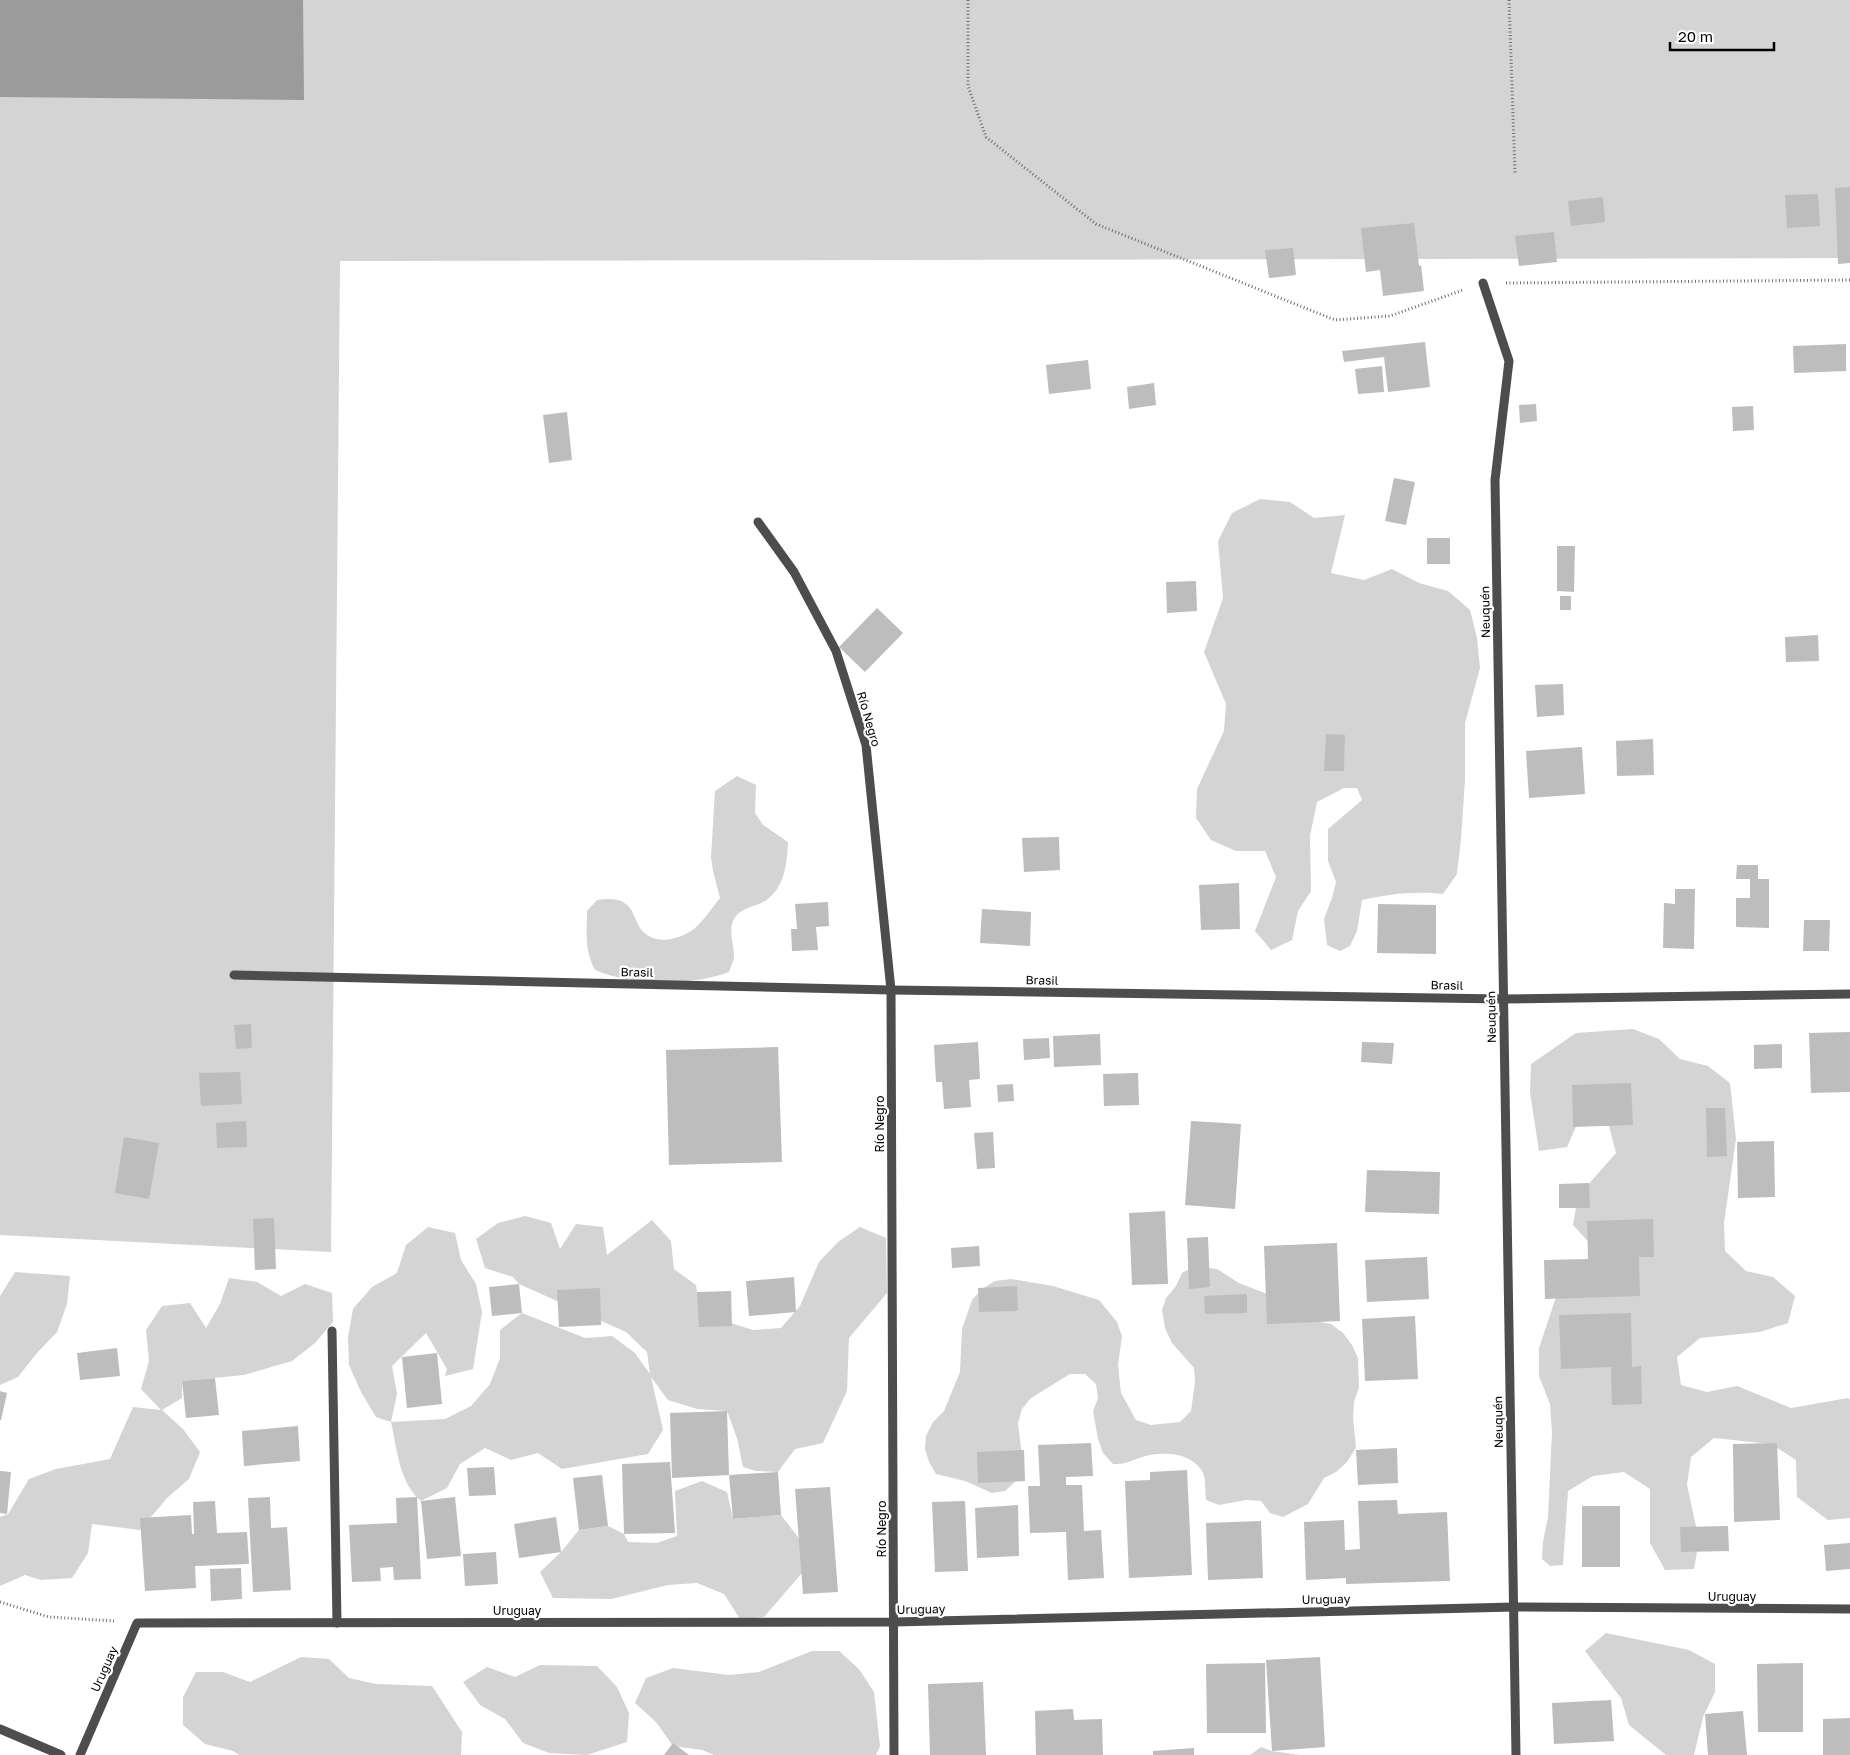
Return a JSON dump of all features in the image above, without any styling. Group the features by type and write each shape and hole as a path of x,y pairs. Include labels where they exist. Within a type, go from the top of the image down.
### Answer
{"street":[{"name":"Neuquén","path":"1483,283 1509,361 1495,480 1516,1755"},
{"name":"Río Negro","path":"758,522 794,572 836,652 866,745 891,990 894,1755"},
{"name":"Brasil","path":"234,975 891,990 1503,999 1850,994"},
{"path":"332,1330 337,1623"},
{"name":"Uruguay","path":"80,1755 137,1623 894,1622 1514,1608 1850,1609"},
{"path":"0,1729 61,1755"}],"path":[{"path":"968,0 968,86 986,137 1096,224 1335,320 1390,316 1483,283 1850,280"},
{"path":"1509,0 1515,173"},
{"path":"0,1602 49,1616 137,1623"}],"shaded area":[{"path":"0,0 1850,0 1850,258 340,261 331,1252 0,1235"},
{"path":"0,0 303,0 304,100 0,97"},
{"path":"1260,499 1290,502 1314,518 1345,515 1331,573 1364,580 1392,569 1419,583 1448,591 1470,610 1477,638 1480,668 1465,723 1465,780 1457,874 1443,894 1402,894 1362,900 1357,931 1350,946 1340,951 1327,945 1324,919 1336,882 1328,861 1328,829 1362,800 1357,788 1344,788 1317,802 1310,836 1311,891 1298,911 1292,940 1271,950 1255,931 1276,877 1265,851 1236,851 1211,840 1196,818 1197,789 1224,731 1226,704 1204,652 1223,598 1218,541 1232,513"},
{"path":"737,776 756,785 755,813 763,825 788,842 787,860 779,886 767,899 741,912 733,921 731,931 734,958 729,972 698,980 662,982 625,979 595,970 588,948 587,911 597,900 614,899 623,902 629,907 645,934 666,940 681,936 695,928 720,898 711,857 715,791"},
{"path":"1633,1029 1659,1039 1680,1059 1708,1066 1730,1083 1736,1139 1724,1223 1725,1251 1746,1271 1773,1277 1795,1296 1788,1323 1760,1332 1700,1338 1677,1357 1681,1385 1707,1392 1737,1386 1791,1408 1848,1398 1850,1400 1850,1518 1828,1520 1797,1497 1796,1460 1771,1444 1714,1438 1691,1457 1687,1485 1699,1540 1694,1569 1665,1570 1650,1543 1650,1489 1624,1472 1593,1476 1568,1491 1563,1565 1550,1566 1542,1559 1548,1517 1552,1432 1550,1404 1539,1376 1539,1348 1557,1294 1611,1284 1640,1272 1622,1250 1593,1247 1573,1225 1578,1196 1616,1153 1609,1126 1579,1120 1567,1147 1539,1151 1530,1092 1531,1064 1576,1033"},
{"path":"525,1216 551,1223 560,1249 576,1224 603,1227 607,1255 652,1220 671,1241 674,1269 696,1285 700,1313 753,1330 781,1328 800,1306 819,1262 838,1242 860,1227 886,1238 887,1293 849,1338 847,1391 823,1443 795,1449 778,1472 756,1471 743,1467 737,1438 727,1411 697,1409 668,1400 651,1377 663,1430 648,1454 562,1469 538,1453 511,1460 485,1448 460,1464 447,1488 421,1501 414,1494 403,1475 391,1422 445,1419 471,1406 490,1384 500,1358 500,1330 522,1313 585,1338 612,1336 635,1353 650,1374 647,1352 626,1332 519,1284 513,1277 485,1268 476,1239 498,1223"},
{"path":"428,1227 455,1233 461,1260 476,1284 482,1312 473,1369 445,1376 447,1369 426,1333 392,1366 397,1394 391,1422 376,1417 361,1392 349,1365 348,1337 353,1309 372,1287 397,1273 406,1245"},
{"path":"1195,1266 1217,1269 1239,1283 1267,1294 1287,1316 1331,1324 1343,1333 1352,1345 1358,1358 1359,1387 1354,1402 1353,1417 1356,1448 1347,1462 1336,1472 1324,1478 1308,1504 1283,1517 1270,1513 1261,1501 1246,1500 1219,1505 1206,1500 1204,1476 1198,1466 1191,1460 1174,1455 1156,1454 1124,1463 1113,1464 1103,1453 1098,1439 1093,1411 1098,1398 1096,1384 1085,1374 1070,1374 1031,1398 1022,1409 1018,1423 1023,1465 1017,1480 1005,1491 992,1493 965,1481 936,1474 929,1462 925,1449 926,1436 933,1422 944,1411 960,1372 962,1329 972,1300 982,1289 995,1281 1011,1279 1053,1286 1099,1300 1117,1322 1122,1336 1118,1365 1121,1393 1136,1420 1151,1425 1180,1422 1191,1411 1195,1382 1194,1368 1172,1343 1165,1328 1162,1310 1166,1298 1176,1286 1182,1273"},
{"path":"15,1272 70,1276 67,1304 57,1332 18,1377 0,1385 0,1296"},
{"path":"229,1278 257,1282 281,1296 305,1284 332,1293 333,1322 315,1343 292,1361 244,1375 182,1381 182,1398 162,1410 183,1429 200,1452 189,1479 167,1498 140,1530 92,1524 88,1553 72,1578 41,1580 25,1575 0,1586 0,1517 8,1514 29,1479 56,1469 110,1459 133,1407 161,1410 141,1389 149,1361 146,1330 162,1306 190,1303 206,1328 220,1304"},
{"path":"702,1481 727,1492 733,1519 781,1515 804,1545 802,1573 764,1617 740,1619 724,1594 697,1583 668,1585 611,1599 553,1598 540,1572 561,1552 579,1530 608,1526 624,1534 628,1542 657,1543 677,1536 675,1491"},
{"path":"1606,1633 1689,1650 1715,1664 1715,1692 1703,1717 1694,1755 1666,1755 1629,1725 1621,1698 1585,1651"},
{"path":"812,1651 839,1651 859,1669 874,1692 880,1746 876,1755 714,1755 702,1750 673,1746 656,1722 635,1703 646,1678 673,1668 729,1675 759,1672"},
{"path":"301,1657 329,1659 349,1678 376,1684 432,1686 462,1732 461,1755 239,1755 233,1751 205,1744 183,1725 183,1697 196,1672 223,1672 250,1682"},
{"path":"540,1665 597,1666 617,1687 629,1713 627,1742 587,1755 549,1753 523,1743 505,1719 480,1705 463,1682 487,1667 515,1677"},
{"path":"1261,1747 1272,1751 1300,1755 1250,1755"}],"building":[{"path":"1850,187 1850,263 1838,264 1835,188"},
{"path":"1818,194 1820,226 1787,228 1785,195"},
{"path":"1603,197 1605,222 1571,226 1568,201"},
{"path":"1414,223 1424,291 1383,296 1380,270 1366,272 1361,228"},
{"path":"1554,232 1557,262 1519,266 1515,236"},
{"path":"1293,248 1296,275 1269,278 1265,250"},
{"path":"1425,342 1430,387 1388,392 1384,357 1344,362 1342,351"},
{"path":"1846,344 1846,371 1794,373 1793,346"},
{"path":"1088,360 1091,389 1049,394 1046,365"},
{"path":"1382,366 1384,392 1358,394 1355,369"},
{"path":"1154,383 1156,405 1129,409 1127,387"},
{"path":"1536,404 1537,421 1520,423 1519,405"},
{"path":"1753,406 1754,430 1733,431 1732,407"},
{"path":"567,412 572,460 549,463 543,415"},
{"path":"1394,478 1415,482 1406,525 1385,521"},
{"path":"1427,538 1450,538 1450,564 1427,564"},
{"path":"1557,546 1575,546 1574,592 1557,591"},
{"path":"1196,581 1197,611 1167,613 1166,582"},
{"path":"1560,596 1571,596 1571,610 1560,610"},
{"path":"877,608 903,633 865,672 839,647"},
{"path":"1818,635 1819,661 1786,662 1785,637"},
{"path":"1563,684 1564,715 1537,717 1535,685"},
{"path":"1326,734 1345,735 1344,771 1324,771"},
{"path":"1653,739 1654,775 1617,776 1616,741"},
{"path":"1582,747 1585,794 1529,798 1526,751"},
{"path":"1059,837 1060,870 1024,872 1022,838"},
{"path":"1737,865 1758,865 1758,879 1769,879 1769,928 1736,927 1736,898 1750,898 1750,879 1736,879"},
{"path":"1239,883 1240,929 1201,930 1199,885"},
{"path":"1675,889 1695,889 1694,949 1663,948 1664,903 1675,904"},
{"path":"828,902 829,926 816,927 818,950 792,951 791,929 797,929 795,904"},
{"path":"1378,904 1436,905 1436,954 1377,953"},
{"path":"982,909 1031,912 1030,946 980,943"},
{"path":"1804,920 1830,920 1829,951 1803,951"},
{"path":"251,1024 252,1048 236,1049 234,1025"},
{"path":"1850,1032 1850,1092 1811,1093 1809,1033"},
{"path":"1100,1034 1101,1065 1054,1067 1053,1036"},
{"path":"1049,1038 1050,1058 1024,1060 1023,1039"},
{"path":"978,1042 980,1079 969,1080 971,1107 944,1109 942,1082 936,1082 934,1045"},
{"path":"1362,1042 1394,1043 1392,1064 1361,1062"},
{"path":"1782,1044 1782,1068 1754,1069 1754,1045"},
{"path":"778,1047 782,1162 669,1165 666,1050"},
{"path":"240,1072 242,1104 201,1106 199,1073"},
{"path":"1138,1073 1139,1105 1104,1106 1103,1074"},
{"path":"1631,1083 1633,1125 1573,1127 1572,1085"},
{"path":"1013,1084 1014,1101 998,1102 997,1085"},
{"path":"1706,1108 1725,1108 1727,1156 1707,1157"},
{"path":"246,1121 247,1147 217,1148 216,1123"},
{"path":"1191,1121 1241,1124 1235,1209 1185,1205"},
{"path":"993,1132 995,1168 977,1169 974,1133"},
{"path":"124,1137 159,1143 149,1199 115,1193"},
{"path":"1774,1141 1775,1197 1738,1198 1737,1142"},
{"path":"1367,1170 1440,1172 1439,1214 1365,1212"},
{"path":"1589,1183 1590,1208 1559,1208 1559,1184"},
{"path":"1165,1211 1168,1284 1132,1285 1129,1213"},
{"path":"274,1218 276,1269 255,1270 253,1219"},
{"path":"1653,1219 1654,1257 1639,1257 1640,1296 1545,1299 1544,1260 1588,1259 1587,1221"},
{"path":"1208,1237 1210,1287 1189,1289 1187,1238"},
{"path":"1337,1243 1340,1321 1267,1324 1264,1246"},
{"path":"979,1246 980,1266 952,1268 951,1248"},
{"path":"1427,1257 1429,1299 1367,1302 1365,1260"},
{"path":"794,1277 796,1312 749,1316 746,1281"},
{"path":"519,1284 522,1313 492,1316 489,1287"},
{"path":"1017,1286 1018,1311 979,1312 978,1288"},
{"path":"600,1288 601,1325 559,1327 557,1290"},
{"path":"731,1291 732,1326 699,1327 697,1292"},
{"path":"1247,1294 1247,1313 1205,1314 1204,1296"},
{"path":"1631,1313 1632,1367 1641,1366 1642,1404 1612,1405 1611,1367 1561,1369 1559,1315"},
{"path":"1415,1316 1418,1379 1365,1381 1362,1319"},
{"path":"117,1348 120,1376 80,1380 77,1353"},
{"path":"437,1353 442,1404 407,1408 402,1357"},
{"path":"215,1378 219,1415 186,1418 182,1381"},
{"path":"0,1391 7,1393 1,1420 0,1420"},
{"path":"727,1411 729,1475 672,1478 670,1413"},
{"path":"298,1426 300,1461 244,1466 242,1431"},
{"path":"1091,1443 1093,1476 1066,1477 1066,1485 1082,1485 1084,1531 1101,1530 1104,1578 1068,1580 1066,1532 1030,1533 1028,1486 1040,1486 1038,1445"},
{"path":"1777,1443 1780,1520 1734,1522 1733,1444"},
{"path":"1397,1448 1398,1483 1358,1485 1356,1450"},
{"path":"1024,1450 1025,1481 978,1483 977,1452"},
{"path":"670,1462 675,1533 624,1534 622,1464"},
{"path":"494,1467 496,1495 469,1496 467,1468"},
{"path":"1187,1470 1192,1575 1129,1578 1125,1481 1150,1480 1150,1472"},
{"path":"0,1471 11,1472 7,1514 0,1513"},
{"path":"778,1472 781,1515 733,1519 729,1475"},
{"path":"602,1475 608,1526 579,1530 573,1478"},
{"path":"830,1487 838,1592 803,1594 795,1489"},
{"path":"270,1497 271,1528 287,1527 291,1590 253,1592 248,1498"},
{"path":"417,1497 421,1579 394,1580 393,1567 380,1568 381,1581 352,1582 349,1525 397,1523 396,1498"},
{"path":"455,1497 461,1556 427,1559 421,1501"},
{"path":"1397,1500 1398,1514 1447,1512 1450,1581 1346,1584 1346,1578 1306,1580 1304,1522 1344,1520 1345,1550 1360,1549 1358,1501"},
{"path":"215,1501 217,1533 247,1532 249,1564 195,1566 196,1588 145,1591 140,1518 191,1515 192,1534 194,1534 193,1502"},
{"path":"965,1501 968,1571 935,1572 932,1502"},
{"path":"1018,1505 1019,1556 977,1558 975,1508"},
{"path":"1582,1506 1620,1506 1620,1567 1582,1567"},
{"path":"556,1517 561,1552 519,1558 514,1524"},
{"path":"1261,1521 1263,1578 1208,1580 1206,1523"},
{"path":"1728,1526 1729,1551 1681,1552 1680,1527"},
{"path":"1850,1543 1850,1569 1826,1571 1824,1545"},
{"path":"496,1552 498,1584 465,1586 463,1554"},
{"path":"241,1568 242,1599 211,1601 210,1569"},
{"path":"1320,1657 1325,1747 1272,1751 1266,1660"},
{"path":"1265,1663 1266,1733 1207,1733 1206,1664"},
{"path":"1803,1663 1803,1732 1758,1732 1757,1664"},
{"path":"983,1682 986,1755 930,1755 928,1684"},
{"path":"1611,1700 1614,1741 1554,1744 1552,1703"},
{"path":"1073,1709 1074,1720 1102,1719 1103,1755 1036,1755 1035,1711"},
{"path":"1743,1711 1747,1755 1708,1755 1705,1714"},
{"path":"1850,1718 1850,1755 1823,1755 1823,1719"},
{"path":"673,1743 689,1755 664,1755"},
{"path":"1194,1748 1194,1755 1153,1755 1153,1751"}]}
